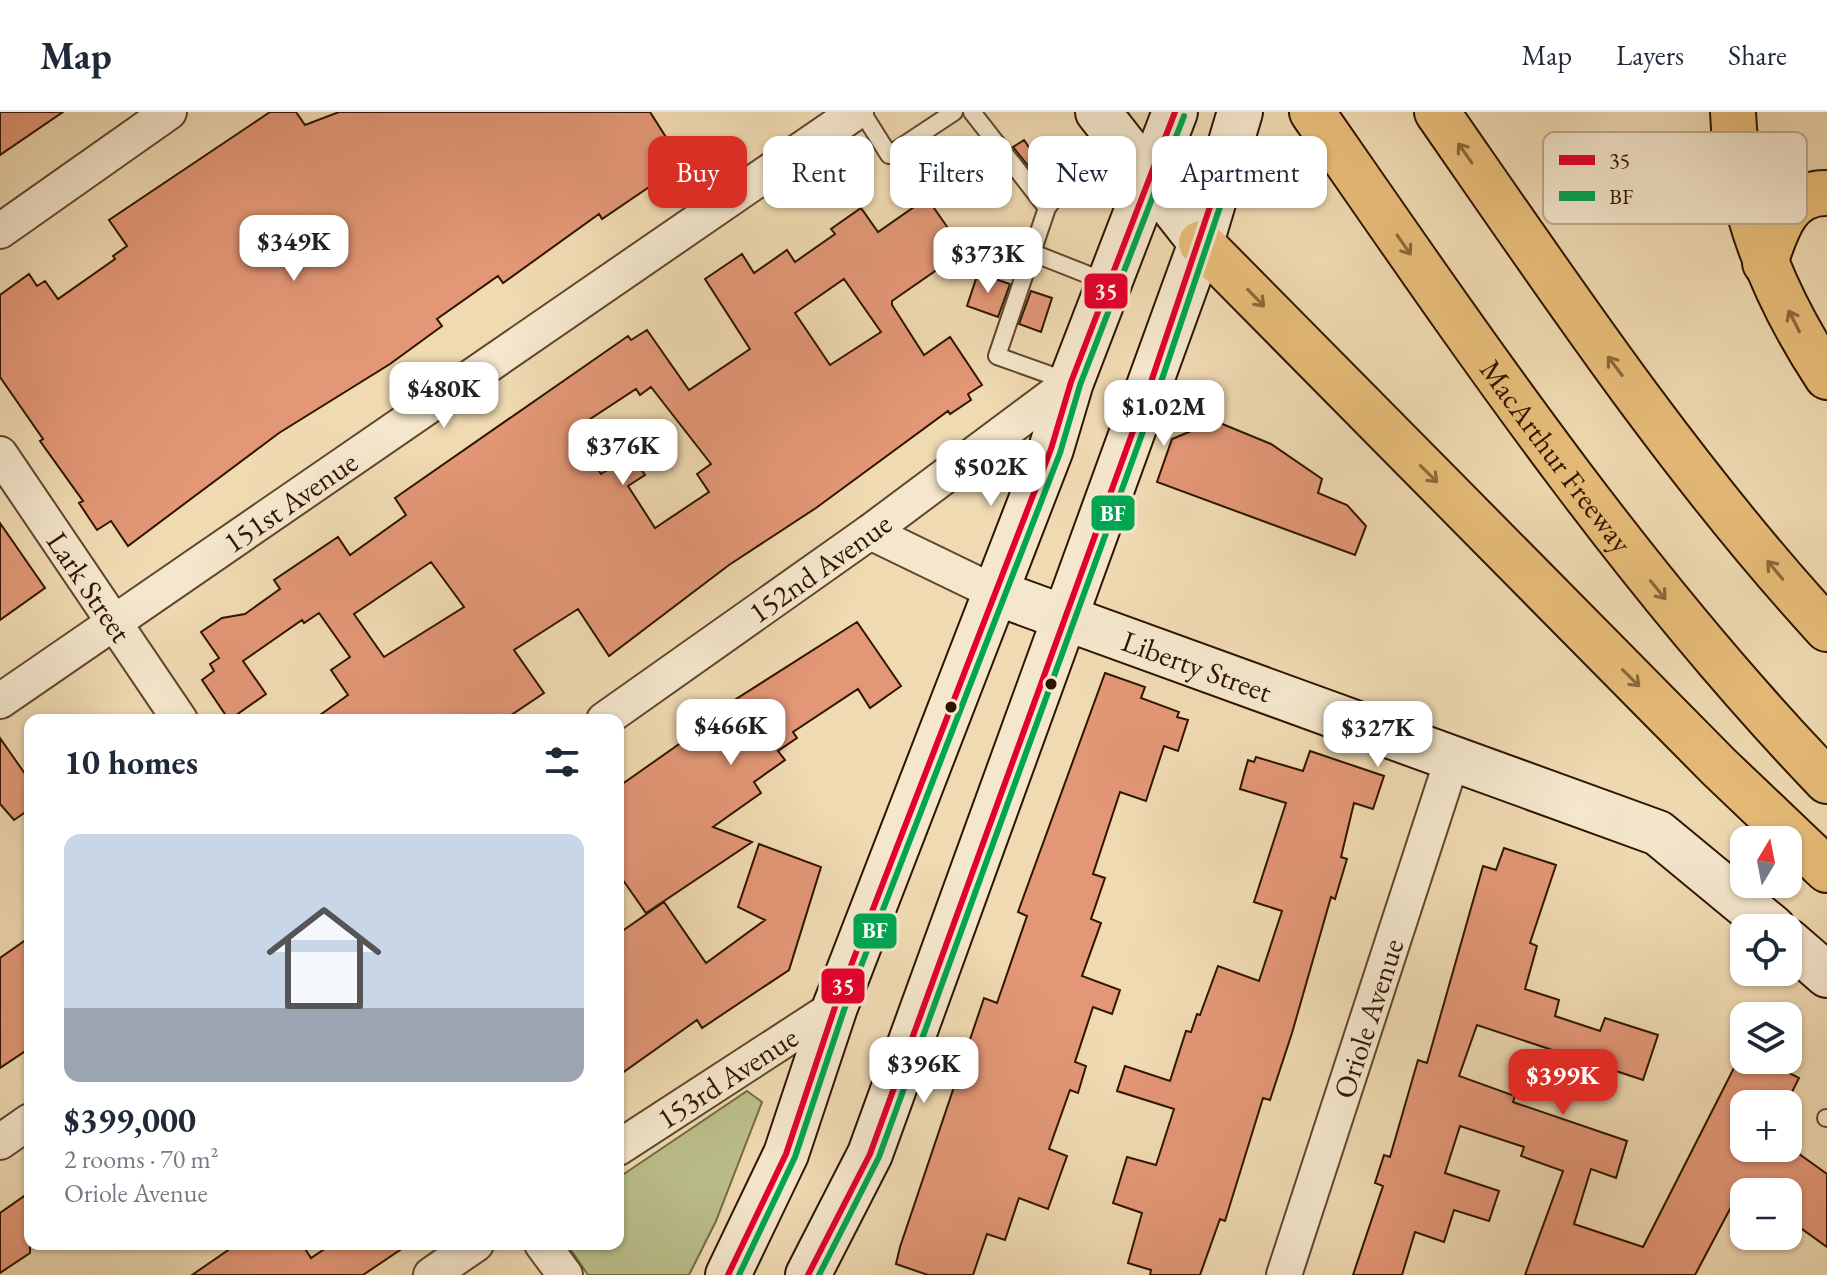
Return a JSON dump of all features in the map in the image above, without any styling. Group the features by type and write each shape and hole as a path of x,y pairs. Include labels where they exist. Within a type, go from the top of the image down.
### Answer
{"highway":[{"name":"MacArthur Freeway","path":"1312,112 1513,400 1614,535 1717,662 1827,781"},
{"path":"1437,112 1597,341 1696,474 1827,629"},
{"path":"1733,112 1736,132"},
{"path":"1807,197 1827,193"},
{"path":"1752,224 1765,263 1827,377"},
{"path":"1765,263 1781,224"},
{"path":"1201,243 1686,733 1827,870"}],"main road":[{"path":"728,1275 786,1154 835,1007 1051,449 1071,382 1175,112"},
{"path":"808,1275 870,1154 1201,243 1240,112"},
{"path":"1103,119 1201,243"},
{"name":"Liberty Street","path":"994,592 1658,833 1756,914"},
{"path":"1802,953 1827,975"}],"street":[{"path":"0,231 169,112"},
{"name":"151st Avenue","path":"0,701 859,112"},
{"name":"152nd Avenue","path":"612,714 870,532 1071,382"},
{"name":"Lark Street","path":"0,454 176,714"},
{"name":"Liberty Street","path":"870,532 994,592"},
{"name":"Oriole Avenue","path":"1284,1275 1452,760"},
{"name":"153rd Avenue","path":"624,1144 835,1007"},
{"path":"0,1142 24,1125"},
{"path":"431,1275 467,1250"},
{"path":"546,1250 565,1275"}],"lane":[{"path":"859,112 889,155 954,112"},
{"path":"972,112 1028,184"},
{"path":"1092,136 1103,119"},
{"path":"1047,208 997,356 1071,382"},
{"path":"1033,253 1110,284"}],"green space":[{"path":"747,1091 762,1102 716,1221 689,1275 588,1275 571,1250 624,1250 624,1174"}],"building":[{"path":"0,112 63,112 0,155"},
{"path":"270,112 296,112 305,125 339,112 650,112 665,136 648,136 648,188 602,219 599,214 503,283 498,276 437,319 442,326 390,364 279,433 128,546 111,521 97,530 79,503 83,501 0,377 0,295 29,274 37,286 45,281 58,299 115,259 113,256 127,246 109,220"},
{"path":"1024,140 1028,146 1028,166 1013,147"},
{"path":"861,208 878,232 913,208 934,208 964,251 892,301 892,305 924,355 950,337 982,385 968,394 971,400 950,414 948,411 816,508 729,565 609,656 578,609 514,650 544,693 513,714 321,714 348,695 331,670 350,657 319,613 304,623 302,620 243,661 266,694 238,714 225,714 202,680 214,671 210,664 219,658 201,632 222,618 245,614 280,589 274,580 338,537 350,555 406,515 395,498 628,336 631,340 647,330 689,390 750,349 705,279 742,254 754,273 787,250 795,262 835,234 831,229","holes":["844,279 881,332 830,365 795,313","651,387 711,464 697,474 709,492 655,528 628,486 645,475 631,455 601,474 572,431 636,389 640,395","431,562 464,607 384,657 354,614"]},
{"path":"978,273 1010,284 998,317 967,306"},
{"path":"1031,291 1052,298 1041,332 1019,324"},
{"path":"1215,421 1271,444 1322,479 1318,493 1347,505 1366,526 1355,555 1157,482 1172,439"},
{"path":"0,523 45,588 0,620"},
{"path":"857,622 901,686 870,708 858,689 793,732 797,738 778,751 785,760 754,782 761,793 713,827 752,842 646,913 624,882 624,783 692,735 689,729"},
{"path":"1105,673 1145,687 1141,698 1179,712 1177,717 1188,720 1178,751 1164,746 1146,801 1120,792 1093,874 1105,878 1091,919 1101,923 1082,976 1120,990 1112,1014 1093,1007 1075,1062 1086,1066 1078,1093 1070,1090 1049,1149 1067,1156 1048,1209 1019,1198 1005,1240 987,1234 973,1275 928,1275 896,1264 900,1247 984,998 997,1003 1027,916 1018,912"},
{"path":"0,738 24,772 24,813 14,820 0,804"},
{"path":"1310,751 1384,776 1373,809 1354,803 1341,857 1347,859 1335,899 1331,897 1292,1033 1270,1100 1263,1098 1225,1221 1220,1219 1200,1275 1150,1275 1151,1270 1128,1263 1142,1213 1113,1203 1127,1157 1156,1165 1174,1109 1117,1091 1125,1066 1170,1081 1186,1031 1191,1032 1197,1014 1200,1015 1218,966 1259,981 1282,911 1254,902 1286,803 1240,789 1248,760 1254,762 1256,757 1303,771"},
{"path":"759,844 821,867 789,970 702,1028 697,1020 624,1072 624,930 664,902 706,963 765,920 738,907"},
{"path":"1504,848 1556,865 1530,943 1537,946 1525,989 1559,1000 1555,1016 1600,1031 1605,1018 1658,1035 1643,1080 1477,1025 1459,1076 1515,1096 1513,1102 1627,1141 1616,1178 1591,1169 1574,1224 1643,1247 1731,1074 1791,1074 1799,1078 1793,1090 1730,1090 1730,1162 1802,1162 1802,1156 1827,1174 1827,1247 1802,1229 1802,1178 1730,1178 1730,1209 1695,1275 1525,1275 1563,1171 1521,1156 1524,1147 1460,1126 1445,1173 1499,1191 1489,1221 1454,1210 1444,1242 1415,1232 1402,1275 1353,1275 1383,1186 1375,1183 1384,1155 1390,1157 1418,1060 1427,1063 1483,866 1496,870"},
{"path":"24,941 24,1052 0,1068 0,958"},
{"path":"24,1196 24,1250 30,1250 30,1253 0,1273 0,1213"},
{"path":"228,1250 306,1250 311,1258 323,1250 400,1250 363,1275 192,1275"}],"transit line":[{"name":"35","path":"728,1275 786,1154 835,1007 1051,449 1071,382 1175,112"},
{"name":"BF","path":"739,1275 795,1157 844,1010 1060,453 1080,385 1184,116"},
{"name":"35","path":"808,1275 870,1154 1152,379 1210,208"},
{"name":"BF","path":"819,1275 879,1157 1161,382 1220,208"}]}
